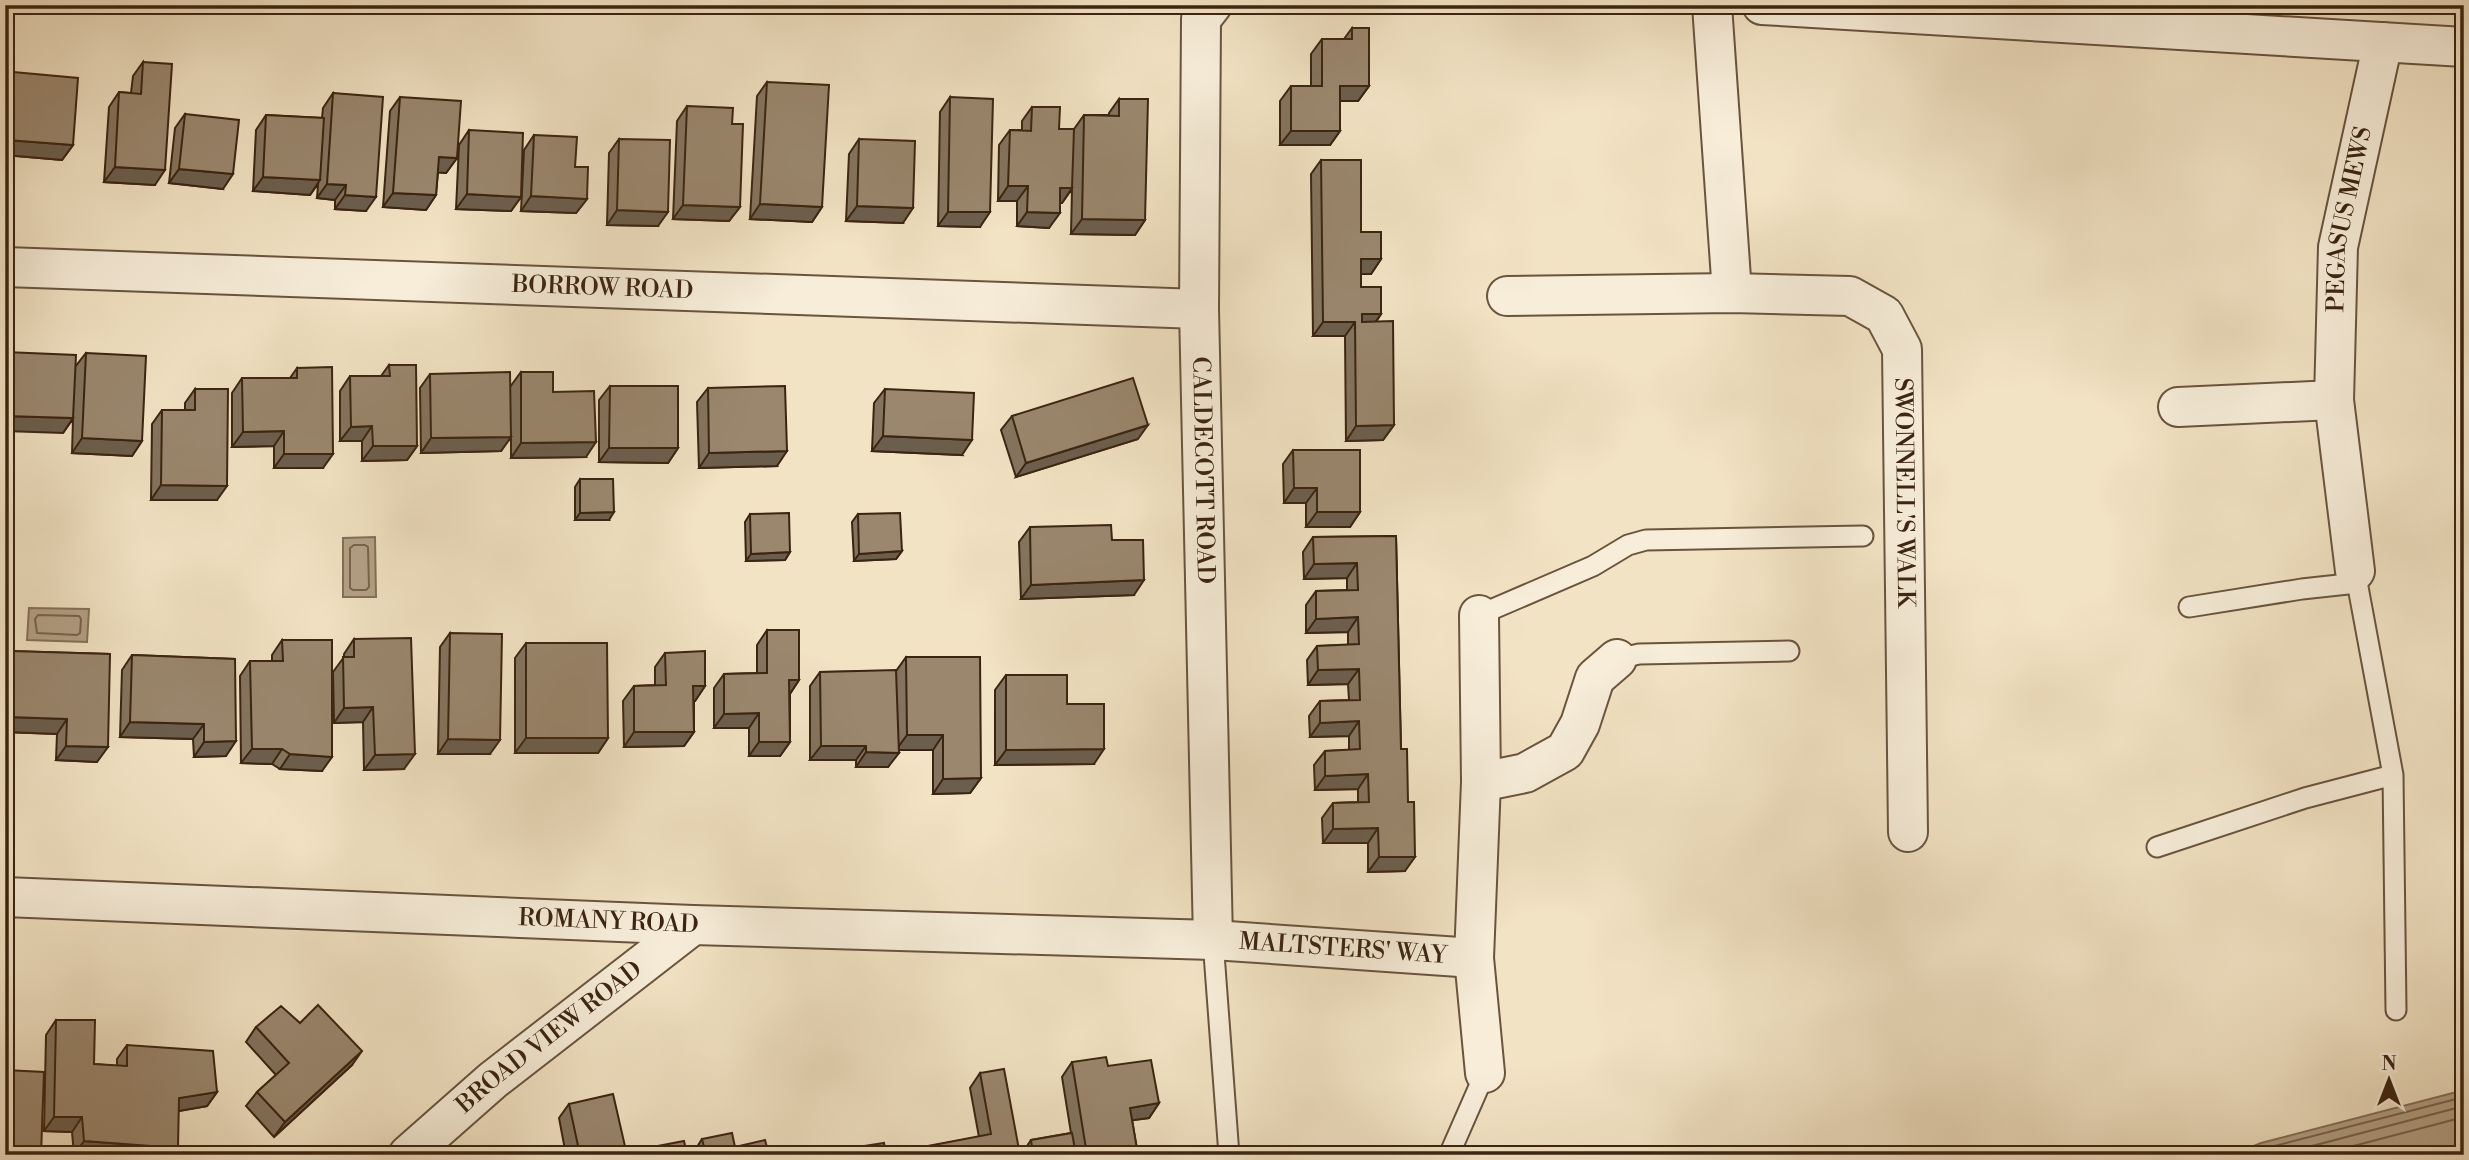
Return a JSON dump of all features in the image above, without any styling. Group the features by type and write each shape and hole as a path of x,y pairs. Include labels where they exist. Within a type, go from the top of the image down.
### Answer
{"street":[{"name":"CALDECOTT ROAD","path":"1212,5 1201,19 1199,309 1213,940"},
{"path":"1712,5 1732,293"},
{"path":"1762,5 2464,47"},
{"name":"PEGASUS MEWS","path":"2356,577 2334,400 2338,247 2383,42"},
{"name":"BORROW ROAD","path":"5,267 1199,309"},
{"name":"SWONNELL'S WALK","path":"1507,296 1732,293 1850,296 1884,315 1902,349 1908,832"},
{"path":"2178,407 2334,400"},
{"name":"MALTSTERS' WAY","path":"1479,615 1481,782 1474,958 1485,1073"},
{"path":"1481,782 1525,773 1564,751 1580,724 1595,678 1617,659"},
{"name":"ROMANY ROAD","path":"5,897 693,925 1213,940"},
{"name":"BROAD VIEW ROAD","path":"408,1155 493,1080 693,925"},
{"name":"MALTSTERS' WAY","path":"1213,940 1474,958"}],"lane":[{"path":"1479,615 1593,566 1628,545 1646,540 1863,536"},
{"path":"2189,607 2302,589 2356,577 2393,775 2396,1010"},
{"path":"1617,659 1639,654 1788,651"},
{"path":"2157,847 2305,798 2393,775"},
{"path":"1213,940 1229,1155"},
{"path":"1449,1155 1485,1073"}],"water":[{"path":"375,537 376,597 343,597 343,538"},
{"path":"29,608 89,609 87,642 27,640"},
{"path":"2464,1090 2464,1155 2232,1155 2261,1143"}],"building":[{"path":"1352,28 1369,28 1369,86 1340,86 1340,131 1291,131 1291,86 1322,86 1322,39 1352,39"},
{"path":"143,62 172,64 165,170 115,167 119,92 141,94"},
{"path":"13,72 78,78 73,145 7,140"},
{"path":"767,82 829,85 822,207 760,204"},
{"path":"333,93 383,97 376,197 345,195 346,185 327,184"},
{"path":"400,97 461,101 457,158 439,157 436,195 393,193"},
{"path":"950,97 993,99 990,212 948,212"},
{"path":"1119,99 1148,99 1145,220 1082,219 1084,115 1119,116"},
{"path":"687,106 733,108 732,124 743,124 740,207 683,205"},
{"path":"1032,107 1060,107 1059,129 1074,129 1072,188 1060,188 1060,213 1027,212 1028,186 1008,186 1010,130 1031,131"},
{"path":"185,114 239,120 233,174 179,169"},
{"path":"266,115 324,118 320,180 263,177"},
{"path":"469,130 523,133 521,197 467,194"},
{"path":"534,135 577,137 575,167 588,167 587,199 531,196"},
{"path":"619,139 670,140 668,212 617,210"},
{"path":"859,139 915,141 913,208 857,206"},
{"path":"1321,160 1361,160 1361,232 1381,232 1381,259 1361,259 1361,287 1381,287 1381,314 1362,314 1362,322 1393,321 1394,425 1356,426 1355,322 1323,322"},
{"path":"5,352 76,355 73,418 5,416"},
{"path":"86,353 146,356 142,441 82,438"},
{"path":"389,365 416,365 417,446 373,446 372,426 351,427 350,376 390,376"},
{"path":"332,367 333,454 284,454 284,431 243,432 242,378 297,378 297,368"},
{"path":"510,372 511,437 431,438 430,374"},
{"path":"521,372 553,372 553,392 594,391 596,442 521,443"},
{"path":"1133,378 1148,425 1026,463 1012,416"},
{"path":"610,386 678,386 678,448 609,448"},
{"path":"785,386 787,451 709,453 708,388"},
{"path":"195,389 228,389 227,486 161,485 162,410 195,410"},
{"path":"885,389 974,393 972,440 883,436"},
{"path":"1293,450 1360,450 1360,512 1317,512 1317,488 1294,488"},
{"path":"580,479 613,479 614,512 580,513"},
{"path":"789,513 790,552 751,554 750,514"},
{"path":"900,513 902,551 859,554 858,514"},
{"path":"1111,525 1112,540 1143,540 1144,580 1031,585 1030,527"},
{"path":"1396,536 1401,749 1407,749 1408,802 1414,802 1415,857 1379,857 1378,828 1333,829 1333,803 1369,802 1368,774 1325,776 1325,751 1360,749 1359,721 1320,723 1320,701 1360,700 1359,669 1318,670 1317,646 1359,644 1358,617 1316,619 1316,591 1358,590 1357,563 1314,564 1313,537"},
{"path":"767,630 799,630 799,680 789,680 790,742 759,742 759,713 724,714 724,674 767,673"},
{"path":"450,633 502,634 500,740 448,739"},
{"path":"411,638 415,754 375,755 373,707 344,708 343,657 354,657 354,639"},
{"path":"282,640 332,640 332,757 290,754 282,749 252,749 250,661 283,661"},
{"path":"526,643 607,643 608,738 526,738"},
{"path":"10,651 110,654 108,747 66,746 67,719 8,717"},
{"path":"705,651 705,686 693,686 694,732 634,732 634,686 666,685 665,653"},
{"path":"132,655 235,659 236,741 204,742 204,724 130,722"},
{"path":"906,657 980,657 981,778 943,779 943,735 907,735"},
{"path":"896,670 899,753 866,752 866,746 821,746 820,672"},
{"path":"1006,675 1067,675 1067,704 1104,704 1104,749 1006,750"},
{"path":"318,1005 362,1051 285,1122 257,1092 289,1063 256,1027 281,1006 300,1023"},
{"path":"56,1020 95,1020 94,1064 127,1066 127,1045 213,1051 217,1092 179,1098 178,1148 84,1141 82,1117 54,1117"},
{"path":"1106,1057 1108,1066 1151,1060 1159,1103 1130,1108 1138,1155 1087,1155 1072,1062"},
{"path":"1004,1069 1020,1155 846,1155 845,1149 884,1143 886,1154 991,1134 980,1073"},
{"path":"5,1070 44,1072 41,1155 5,1155"},
{"path":"613,1094 627,1155 580,1155 569,1104"},
{"path":"732,1133 735,1147 765,1140 769,1155 706,1155 702,1139"},
{"path":"1072,1133 1076,1155 1033,1155 1031,1140"},
{"path":"684,1141 687,1155 644,1155 642,1149"}]}
